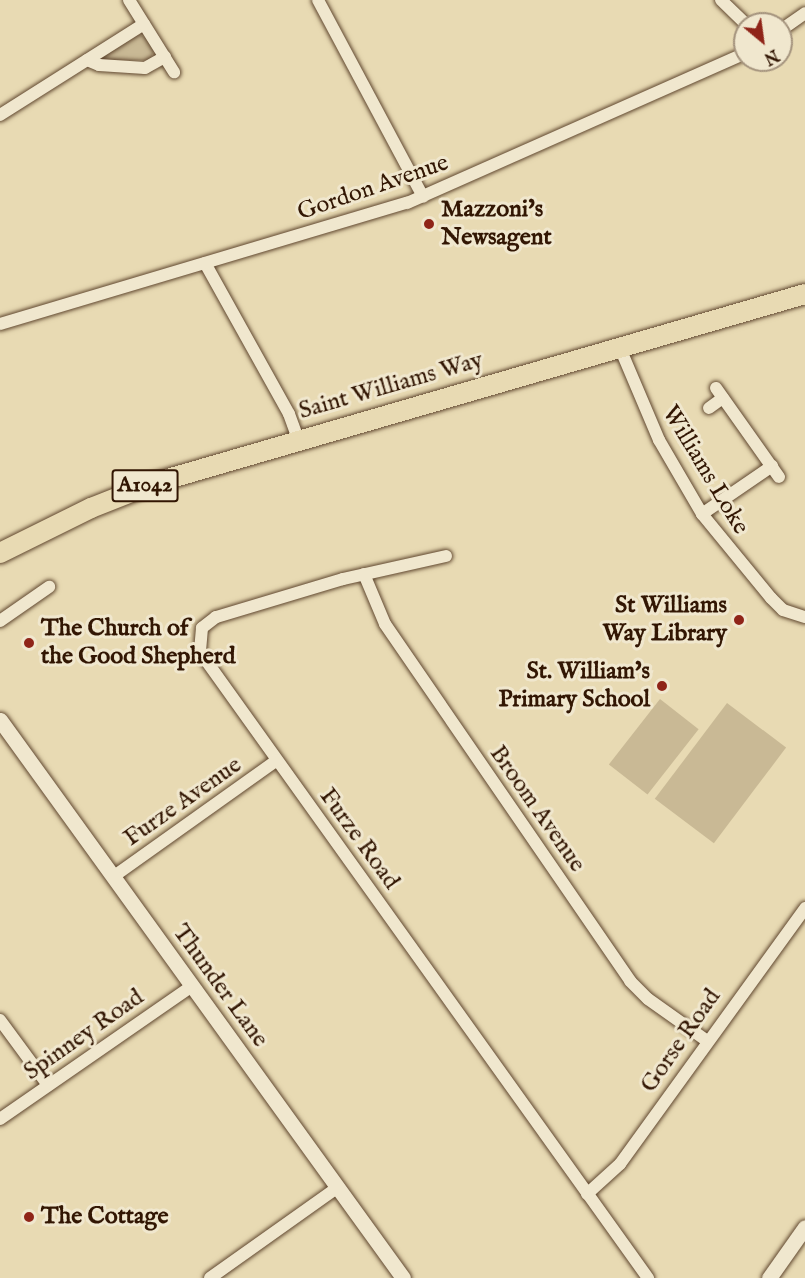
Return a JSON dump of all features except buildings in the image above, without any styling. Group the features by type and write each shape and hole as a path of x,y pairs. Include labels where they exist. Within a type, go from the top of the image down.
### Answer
{"highway":[{"name":"Saint Williams Way","path":"0,553 91,508 154,483 298,439 805,294"}],"street":[{"path":"129,0 174,72"},
{"path":"318,0 423,197"},
{"path":"721,0 734,12"},
{"path":"0,115 144,24"},
{"path":"87,60 99,65 145,68 165,57"},
{"name":"Gordon Avenue","path":"0,324 423,197 733,57"},
{"path":"205,263 289,414 298,439"},
{"name":"Williams Loke","path":"620,348 658,440 702,514 734,558 771,598 783,610 805,617"},
{"path":"702,514 776,472 720,393 709,408"},
{"name":"Furze Road","path":"446,556 364,574 216,617 202,628 198,644 205,660 648,1278"},
{"name":"Broom Avenue","path":"364,574 385,624 630,981 648,999 707,1041"},
{"path":"0,621 49,587"},
{"name":"Thunder Lane","path":"0,720 403,1278"},
{"name":"Furze Avenue","path":"113,877 277,760"},
{"name":"Gorse Road","path":"587,1194 620,1164 805,908"},
{"name":"Spinney Road","path":"0,1119 192,986"},
{"path":"0,1020 48,1085"},
{"path":"210,1278 338,1187"},
{"path":"770,1278 805,1227"}],"shaded area":[{"path":"137,34 147,38 154,50 150,60 99,60"},
{"path":"660,699 699,729 648,795 609,764"},
{"path":"727,703 786,748 714,843 655,799"}],"place":[{"name":"Mazzoni's Newsagent","path":"429,224"},
{"name":"St Williams Way Library","path":"739,620"},
{"name":"The Church of the Good Shepherd","path":"29,643"},
{"name":"St. William's Primary School","path":"662,686"},
{"name":"The Cottage","path":"29,1217"}]}
